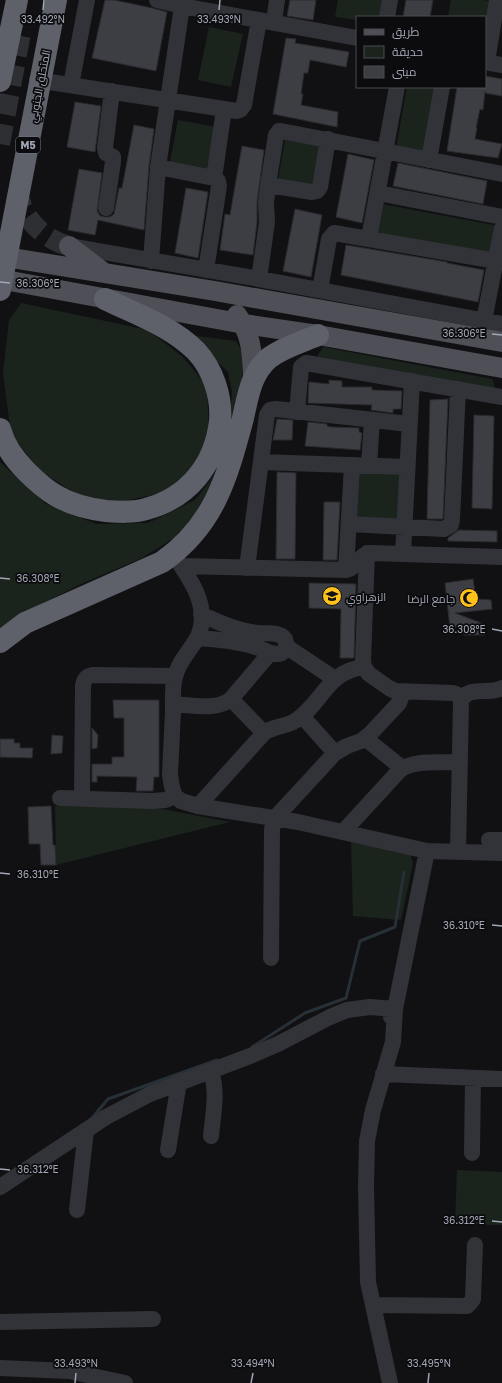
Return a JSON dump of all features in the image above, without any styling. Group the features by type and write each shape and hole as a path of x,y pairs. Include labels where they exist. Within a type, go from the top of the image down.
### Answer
{"highway":[{"path":"1,0 1,29 5,45 7,78"},
{"path":"7,78 17,0"},
{"name":"المتحلق الجنوبي","path":"0,290 56,0"},
{"path":"0,429 10,451 36,481 55,495 78,505 100,510 122,512 144,510 165,502 184,491 199,475 211,456 218,435 220,413 218,392 210,371 197,352 182,339 165,328 105,298"},
{"path":"0,642 25,623 162,562 177,560 188,540 212,508 224,484 253,377 268,358 318,335"}],"main road":[{"path":"69,246 105,274"},
{"path":"0,256 105,274 215,290 502,342"},
{"path":"0,279 244,324 318,335 502,368"},
{"path":"215,290 231,306 244,324 249,335 252,350 253,377"},
{"path":"288,331 280,322 280,312 295,305"}],"street":[{"path":"71,85 87,0"},
{"path":"157,0 182,6 356,38"},
{"path":"37,80 237,111 244,105 266,21 277,0"},
{"path":"387,16 390,0"},
{"path":"491,63 497,0"},
{"path":"151,261 158,167 182,6"},
{"path":"369,238 397,88"},
{"path":"429,160 442,88"},
{"path":"106,208 114,160 106,153 105,148 112,91"},
{"path":"214,178 224,109"},
{"path":"259,279 267,222 268,185 276,135 279,131 328,139 502,174"},
{"path":"268,185 312,192 317,191 320,187 328,139"},
{"path":"158,167 214,178 219,183 206,270"},
{"path":"378,193 502,217"},
{"path":"484,321 502,228"},
{"path":"320,290 329,239 332,234 337,232 496,261"},
{"path":"69,246 259,279 502,324"},
{"path":"297,412 300,370 304,364 308,363 502,397"},
{"path":"403,554 412,381"},
{"path":"349,524 444,528 451,526 458,389"},
{"path":"247,568 268,412 270,410 276,409 409,424"},
{"path":"368,465 372,420"},
{"path":"261,462 407,466"},
{"path":"346,570 352,465"},
{"path":"177,560 247,568 346,570 353,567 360,558 367,554 502,556"},
{"path":"367,554 364,667 369,674 389,688 403,692 453,693 463,698"},
{"path":"177,560 198,595 201,614 197,638 180,662 175,676 170,775 175,796 181,801 198,806 275,818 427,851 502,853"},
{"path":"197,638 227,633 246,632 279,634 285,639 286,647 285,651 278,655 270,653 227,633 201,614"},
{"path":"286,647 335,679"},
{"path":"173,704 214,706 224,704 231,699 270,653"},
{"path":"198,806 264,733 274,727 290,724 302,716 335,679 351,669 364,667"},
{"path":"82,799 84,679 87,676 93,675 175,676"},
{"path":"458,852 461,706 463,698 469,692 497,690 502,688"},
{"path":"271,958 272,829 275,818 335,753 365,738 399,703 403,692"},
{"path":"231,699 264,733"},
{"path":"302,716 335,753"},
{"path":"365,738 402,768"},
{"path":"343,832 402,768 411,764 460,762"},
{"path":"60,798 159,800 175,796"},
{"path":"390,1383 368,1282 366,1187 367,1141 383,1074 383,1052 385,1040 395,1009 427,851"},
{"path":"0,1187 86,1130 150,1094 264,1050 330,1017 348,1010 370,1007 395,1009"},
{"path":"211,1071 214,1082 211,1136"},
{"path":"383,1074 502,1079"},
{"path":"472,1153 473,1078"},
{"path":"168,1150 179,1082"},
{"path":"77,1210 86,1130"},
{"path":"373,1305 467,1306 473,1299 475,1245"},
{"path":"0,1322 153,1318"},
{"path":"0,1368 119,1382"}],"green space":[{"path":"338,0 383,0 380,16 356,16 356,20 335,17"},
{"path":"451,0 490,1 486,23 486,16 448,16"},
{"path":"209,27 243,34 231,87 198,80"},
{"path":"407,88 439,88 428,153 396,148"},
{"path":"178,120 217,127 209,170 170,162"},
{"path":"285,140 323,146 316,187 278,180"},
{"path":"382,204 499,226 494,255 377,233"},
{"path":"21,303 148,330 183,357 207,386 209,434 191,470 165,492 117,503 80,496 40,471 11,434 3,373 9,320"},
{"path":"189,335 236,341 242,352 242,393 226,465 190,528 142,558 81,584 19,615 0,630 0,462 46,504 96,524 148,523 195,500 216,473 228,434 232,392 228,372"},
{"path":"323,347 492,379 498,395 312,365"},
{"path":"354,468 405,471 403,520 352,517"},
{"path":"55,806 152,807 230,822 56,865"},
{"path":"351,842 370,846 408,847 413,863 401,920 353,916"},
{"path":"457,1170 502,1172 502,1225 455,1224"}],"building":[{"path":"105,0 114,0 167,12 156,71 92,58"},
{"path":"290,0 316,0 313,20 287,16"},
{"path":"406,0 433,0 430,16 403,16"},
{"path":"286,38 296,39 295,43 349,52 346,67 310,60 308,73 304,73 301,105 338,112 337,127 273,114"},
{"path":"486,76 502,79 502,96 485,93 485,91 483,110 480,109 475,139 502,144 498,158 447,151 457,88 486,88"},
{"path":"75,102 101,106 95,152 67,147"},
{"path":"134,125 154,129 149,166 144,230 98,220 95,235 68,230 79,169 102,173 97,211 100,216 105,217 110,217 114,214 119,188 122,188"},
{"path":"242,146 264,150 257,202 257,222 253,255 220,250 225,214 230,215"},
{"path":"348,154 374,160 362,223 336,217"},
{"path":"398,163 487,181 483,204 393,186"},
{"path":"186,188 208,192 198,258 175,253"},
{"path":"295,209 322,215 311,277 283,271"},
{"path":"346,245 447,262 484,270 478,302 341,275"},
{"path":"329,380 342,381 342,387 372,387 372,390 402,391 401,409 393,409 393,413 371,410 372,405 308,403 309,382 329,384"},
{"path":"448,399 443,519 427,519 430,400"},
{"path":"474,415 494,416 492,509 472,508"},
{"path":"277,419 293,420 292,440 273,440"},
{"path":"308,422 327,424 327,426 331,427 359,428 359,432 362,433 360,450 305,446"},
{"path":"277,472 296,473 295,559 276,559"},
{"path":"324,502 340,502 337,560 323,560"},
{"path":"459,530 497,531 497,542 448,541 448,538"},
{"path":"473,579 476,599 491,600 492,609 455,613 484,624 485,635 464,635 463,627 450,628 445,583"},
{"path":"309,583 356,584 354,658 340,658 341,609 309,608"},
{"path":"113,700 159,700 159,777 154,777 153,791 136,791 137,777 97,776 97,782 92,782 92,764 112,764 112,757 124,757 124,718 114,718"},
{"path":"92,728 98,735 97,748 92,749"},
{"path":"52,735 63,736 62,753 51,754"},
{"path":"0,739 14,739 14,743 20,743 20,748 33,748 32,758 0,757"},
{"path":"51,806 53,845 55,845 56,865 41,865 40,844 29,844 28,807"}],"waterway":[{"path":"252,1047 305,1013 346,998 360,941 395,927 404,872"},
{"path":"92,1118 108,1099 217,1060"}],"tunnel":[{"path":"0,144 22,28"},
{"path":"18,189 19,199 34,225 51,238 69,246"}],"place":[{"name":"الزهراوي","path":"332,596"},
{"name":"جامع الرضا","path":"469,598"}]}
